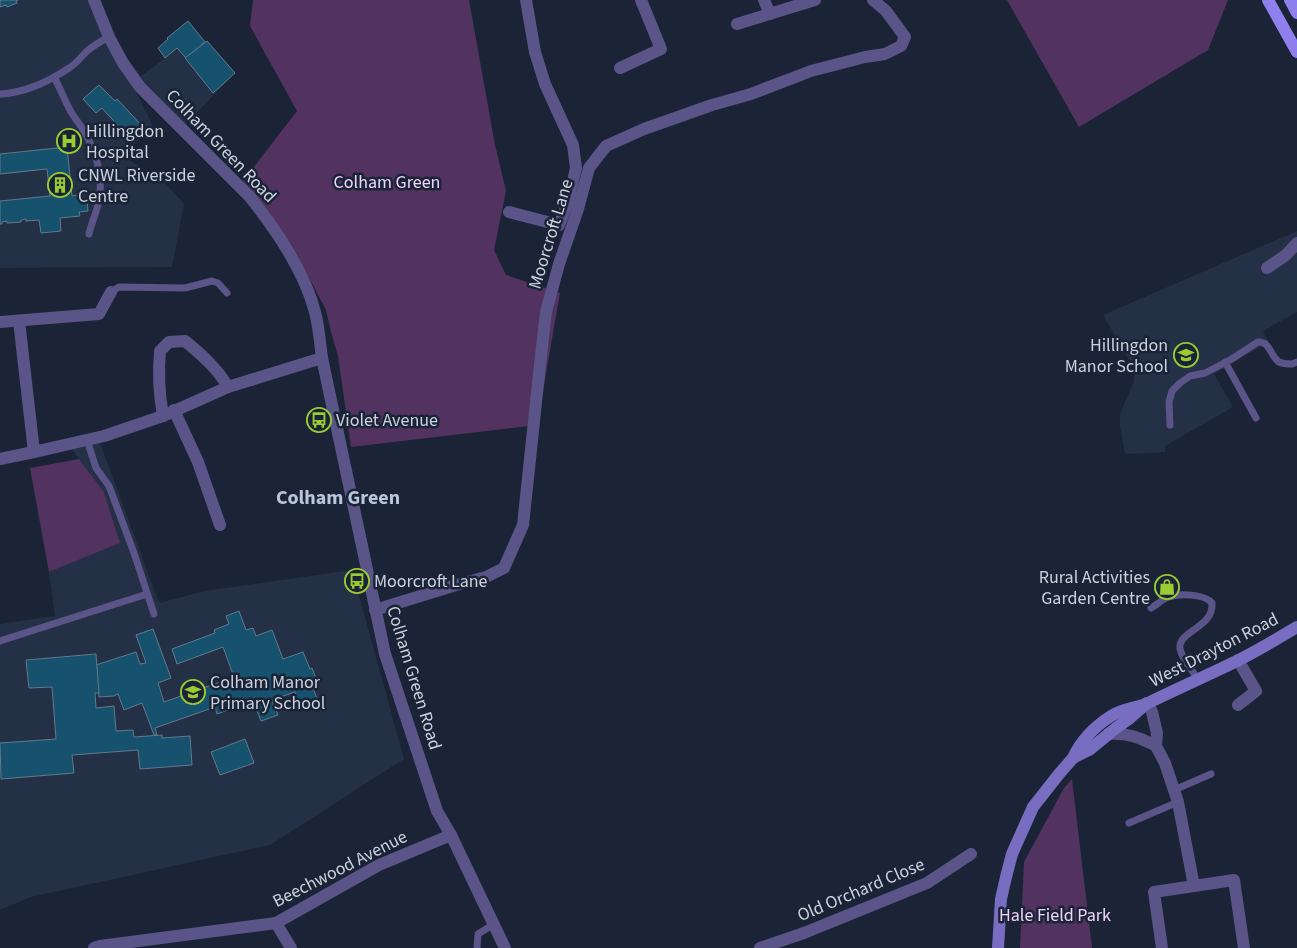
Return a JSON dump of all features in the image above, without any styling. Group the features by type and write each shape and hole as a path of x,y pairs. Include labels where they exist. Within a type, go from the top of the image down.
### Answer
{"main road":[{"path":"1268,0 1297,52"},
{"path":"1290,0 1297,14"},
{"name":"West Drayton Road","path":"998,948 1002,898 1012,854 1033,807 1073,758 1084,739 1113,715 1148,703 1238,660 1297,627"},
{"name":"West Drayton Road","path":"1073,758 1089,750 1148,703"}],"street":[{"name":"Colham Green Road","path":"94,0 109,37 123,63 140,86 250,197 298,267 314,309 322,358 385,654 437,811 451,835 505,948"},
{"path":"510,212 560,225 568,203 576,168 573,145 545,84 534,52 526,0"},
{"path":"620,68 661,49 641,0"},
{"path":"764,0 770,14"},
{"path":"737,24 815,0"},
{"name":"Moorcroft Lane","path":"375,610 486,577 504,568 523,525 546,312 589,168 606,146 644,129 712,105 751,94 811,71 865,57 885,54 901,46 905,37 886,11 873,0"},
{"path":"1267,268 1286,255 1297,243"},
{"path":"0,322 99,314 111,292"},
{"path":"19,320 34,452"},
{"path":"220,526 198,462 159,396 160,351 169,342 185,341 206,358 222,376 228,387"},
{"path":"0,459 104,436 168,413 228,387 322,358"},
{"path":"1238,660 1256,692 1238,704"},
{"path":"1148,703 1157,733 1156,746 1165,763 1176,796 1194,886"},
{"path":"1108,734 1137,736 1156,746"},
{"name":"Beechwood Avenue","path":"94,948 276,922 379,865 451,835"},
{"name":"Old Orchard Close","path":"760,948 804,933 927,883 971,854"},
{"path":"1162,948 1154,892 1234,880 1244,948"},
{"path":"276,922 291,948"}],"lane":[{"path":"0,94 14,93 38,86 70,68 88,51 109,37"},
{"path":"54,77 71,111 88,138 98,163 101,181 99,204 92,220 89,234"},
{"path":"111,292 119,287 185,288 212,280 218,283 227,293"},
{"path":"1170,425 1169,402 1172,391 1180,383 1190,376 1205,372 1225,362 1258,342 1262,341 1265,343 1274,357 1280,362 1292,364 1297,362"},
{"path":"1225,362 1256,418"},
{"path":"87,440 96,468 109,486 154,614"},
{"path":"0,641 147,594"},
{"path":"1151,608 1166,598 1175,595 1205,598 1212,603 1210,613 1203,624 1183,638 1180,643 1182,652 1198,679"},
{"path":"1129,823 1211,774"},
{"path":"477,948 478,934 494,924"}],"shaded area":[{"name":"Hillingdon Hospital","path":"0,0 94,0 109,37 153,126 122,155 167,185 184,204 172,267 0,268"},
{"path":"188,21 235,73 184,126 136,80 165,58 158,48"},
{"name":"Hillingdon Manor School","path":"1297,231 1297,312 1263,331 1269,342 1214,374 1233,407 1165,446 1165,452 1125,454 1120,427 1120,414 1134,381 1134,368 1103,315"},
{"name":"Colham Manor Primary School","path":"99,440 159,603 205,591 352,570 404,759 270,845 31,897 0,910 0,624 55,616 49,572 120,543 104,492 70,447"}],"green space":[{"name":"Colham Green","path":"253,0 469,0 495,145 506,191 494,250 506,275 560,293 537,425 351,447 338,356 326,310 293,247 243,181 297,111 250,26"},
{"path":"1007,0 1228,0 1208,50 1079,127"},
{"path":"79,459 104,492 120,543 49,572 30,468"},
{"name":"Hale Field Park","path":"1072,779 1092,948 1020,948 1024,862 1064,788"}],"building":[{"path":"0,0 18,0 16,1 17,3 7,7 6,5 0,7"},
{"path":"188,21 205,42 186,58 177,48 165,58 158,48"},
{"path":"207,41 235,73 213,93 185,58"},
{"path":"99,85 115,101 117,99 142,126 129,138 102,108 96,113 83,99"},
{"name":"CNWL Riverside Centre","path":"67,147 72,196 77,195 78,199 87,199 88,211 79,212 80,216 60,218 61,231 41,233 39,220 26,221 26,219 21,220 21,222 7,223 7,221 0,224 0,201 50,196 47,169 0,174 0,154"},
{"path":"239,611 246,630 253,628 256,636 272,630 283,659 303,652 318,684 312,686 318,701 300,707 295,692 272,700 278,715 261,721 253,701 217,714 215,707 155,728 157,735 154,735 142,703 124,710 118,694 99,697 96,665 136,652 140,664 146,663 136,635 153,629 171,678 158,683 164,702 234,677 223,647 177,664 172,649 215,633 214,630 229,624 226,616"},
{"path":"96,654 99,693 95,693 96,708 114,706 116,731 133,730 134,737 190,736 192,765 140,769 138,750 72,755 74,773 1,779 0,743 56,739 52,687 29,688 26,660"},
{"path":"245,739 254,763 220,775 211,752"}],"place":[{"name":"Hillingdon Hospital","path":"69,141"},
{"name":"CNWL Riverside Centre","path":"60,185"},
{"name":"Hillingdon Manor School","path":"1186,355"},
{"name":"Violet Avenue","path":"319,420"},
{"name":"Moorcroft Lane","path":"357,581"},
{"name":"Rural Activities Garden Centre","path":"1167,587"},
{"name":"Colham Manor Primary School","path":"193,692"}],"district":[{"name":"Colham Green","path":"338,498"}]}
